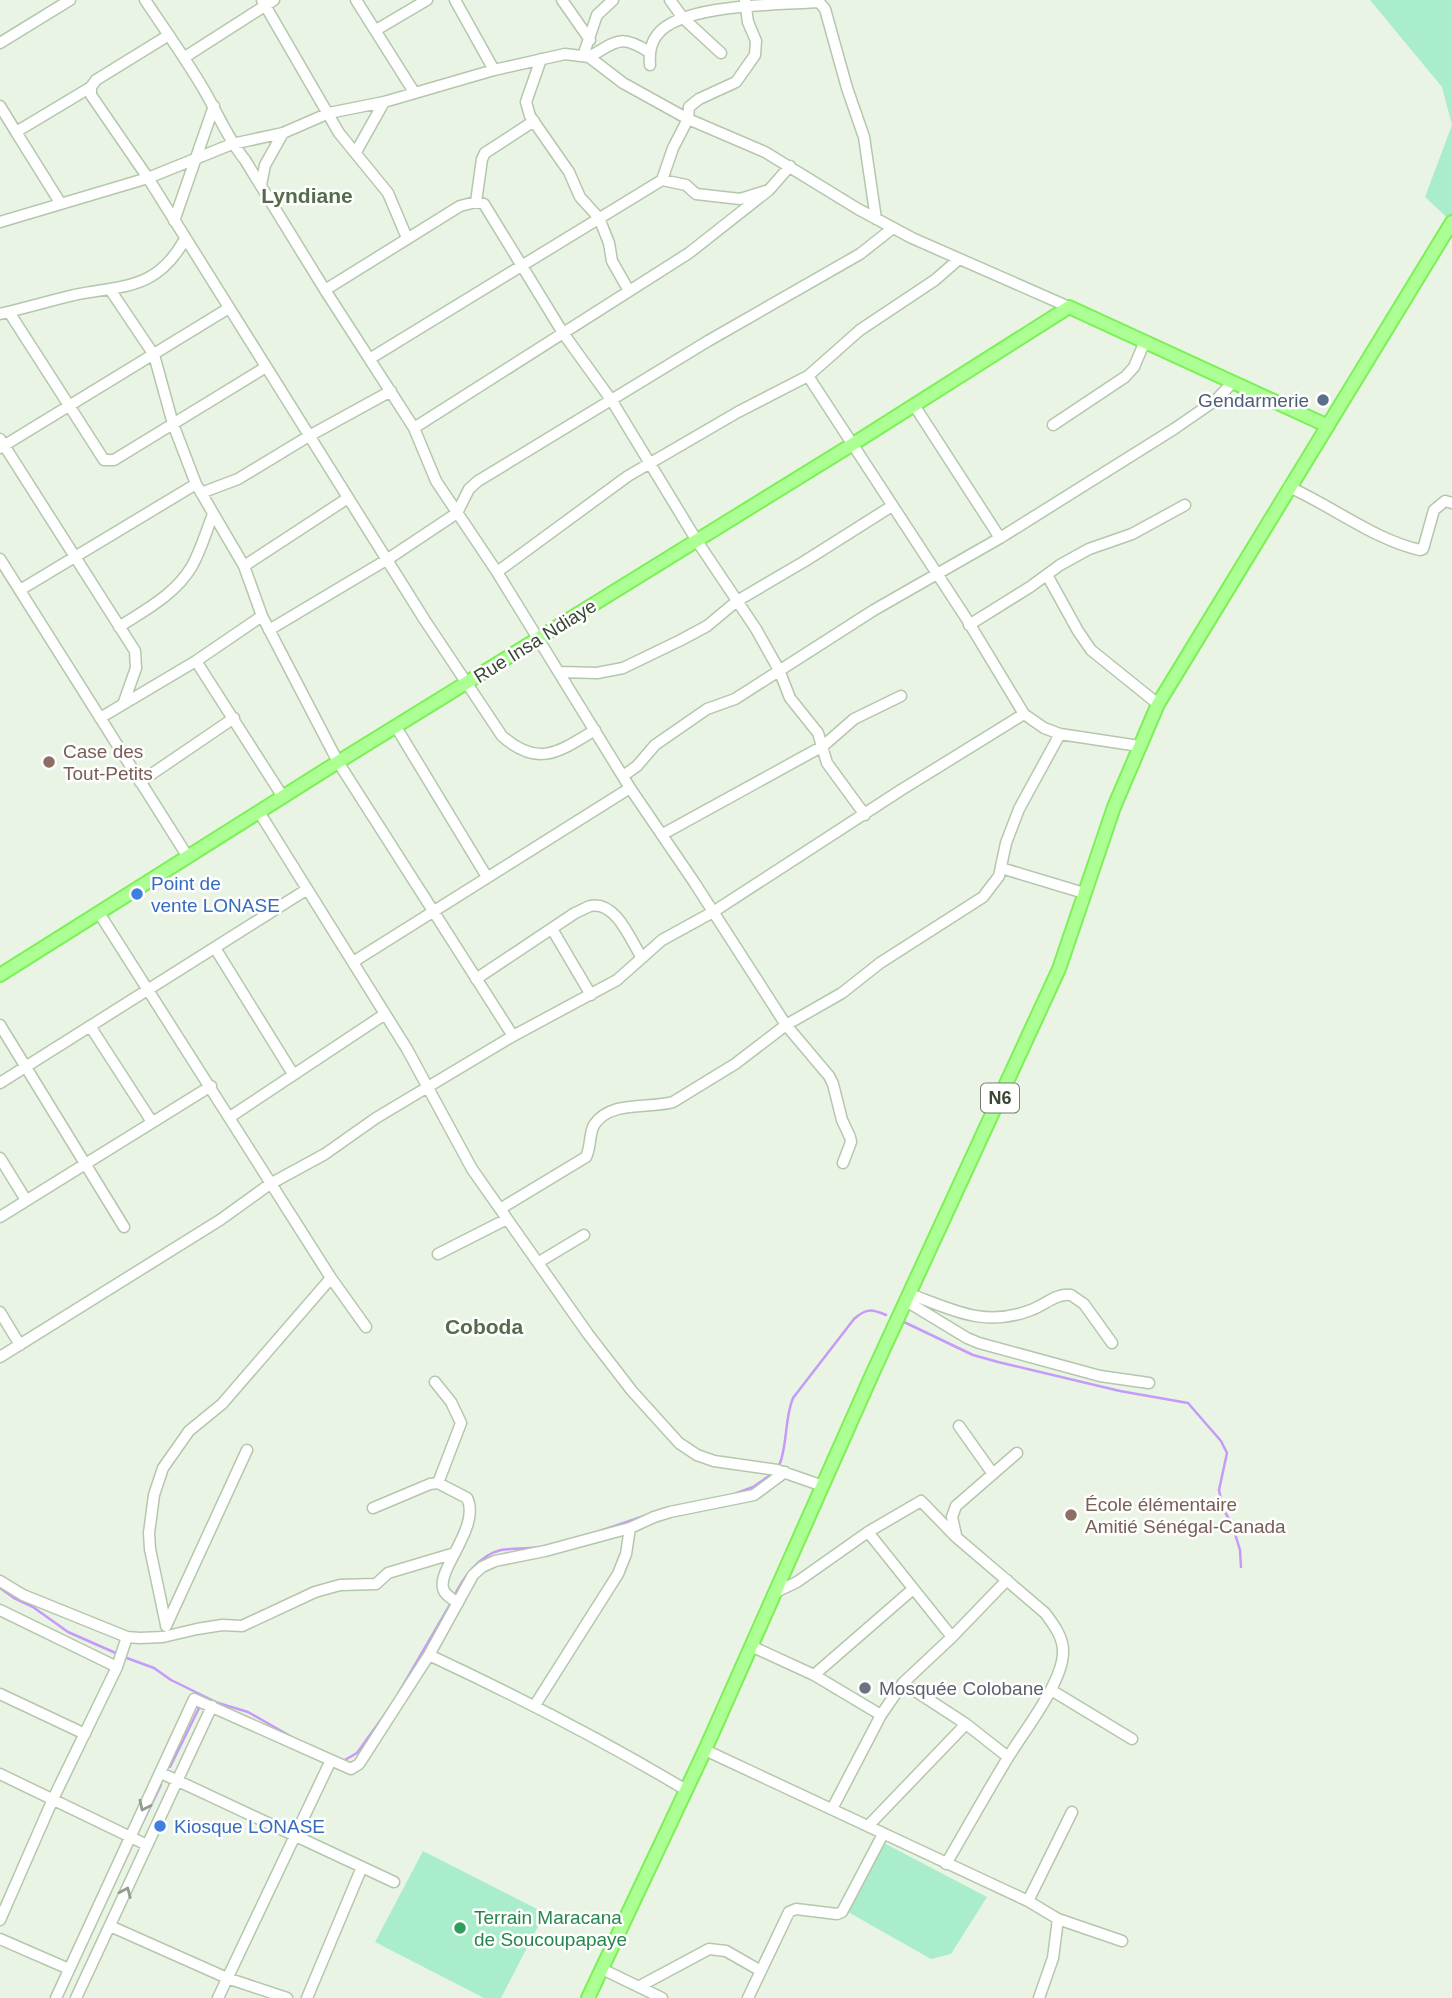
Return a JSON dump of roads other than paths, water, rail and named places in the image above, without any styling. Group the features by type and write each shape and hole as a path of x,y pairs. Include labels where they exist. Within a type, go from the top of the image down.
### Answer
{"main road":[{"name":"N6","path":"588,1998 705,1750 908,1297 1059,969 1114,807 1158,704 1452,222"},
{"path":"1069,307 1328,426"},
{"name":"Rue Insa Ndiaye","path":"0,975 1069,307"}],"street":[{"path":"0,43 70,0"},
{"path":"145,0 185,57 214,106 232,144 371,358 414,428 436,481 497,572 630,788 663,834 786,1025 833,1084 839,1112 851,1142 843,1163"},
{"path":"356,0 414,92"},
{"path":"376,30 426,0"},
{"path":"455,0 494,70"},
{"path":"562,0 590,40"},
{"path":"586,57 597,15 613,0"},
{"path":"670,0 684,19 721,54"},
{"path":"185,57 267,2 340,133 388,193 407,238"},
{"path":"650,65 649,51 662,30 684,19 746,3 820,2 825,9 864,137 876,219"},
{"path":"371,358 662,180 673,148 688,119 689,107 699,99 736,82 755,55 756,41 748,22 746,3"},
{"path":"16,132 169,35"},
{"path":"586,57 617,41 625,40 633,41 649,51"},
{"path":"0,222 148,178 232,144 283,133 329,113 384,102 494,70 565,54 586,57 623,83 688,119 765,152 893,228 1069,307"},
{"path":"541,59 526,102 534,121 569,172 580,197 599,218 609,243 612,261 629,291"},
{"path":"90,87 91,95 148,178 465,684 502,737 514,748 544,756 554,754 595,730"},
{"path":"356,152 384,102"},
{"path":"0,106 61,204"},
{"path":"174,221 214,106"},
{"path":"476,202 485,153 534,121"},
{"path":"261,185 265,165 283,133"},
{"path":"414,428 689,253 769,190 790,166"},
{"path":"662,180 686,185 696,194 730,199 749,197 769,190"},
{"path":"325,290 460,206 476,202 484,204 563,333 612,401 697,541 737,601 779,670 790,698 813,726 823,746 827,763 865,815"},
{"path":"269,630 388,559 457,513 469,489 478,481 708,341 860,254 893,228"},
{"path":"185,239 175,258 138,283 5,313 104,460 108,462 266,367"},
{"path":"497,572 594,500 649,464 738,412 808,376 860,330 935,279 959,259"},
{"path":"111,291 154,355 173,424 199,488 244,566 262,616 338,762 513,1036"},
{"path":"124,702 136,668 135,651 33,488 1,444 69,407 229,309"},
{"path":"1053,425 1125,377 1134,367 1145,341"},
{"path":"808,376 1024,714 1044,728 1060,734 1139,746"},
{"path":"623,776 637,766 655,746 707,709 735,699 873,610 1000,538 1174,429 1216,400 1233,382"},
{"path":"20,590 75,556 199,488 238,479 391,391"},
{"path":"914,405 1000,538"},
{"path":"1289,487 1322,502 1368,530 1420,550 1423,549 1434,510 1445,501 1452,503"},
{"path":"244,566 348,498"},
{"path":"969,625 1088,549 1132,534 1185,505"},
{"path":"560,673 597,673 623,668 707,626 737,601 805,562 892,506"},
{"path":"119,627 168,594 182,580 196,558 213,514"},
{"path":"0,559 188,857"},
{"path":"1047,575 1091,650 1158,704"},
{"path":"100,718 196,661 262,616"},
{"path":"196,661 283,797"},
{"path":"663,834 823,746 854,719 901,696"},
{"path":"0,1357 220,1220 270,1185 325,1154 376,1118 513,1036 617,980 662,940 713,912 1024,714"},
{"path":"140,782 234,718"},
{"path":"396,727 487,877"},
{"path":"500,1209 586,1157 592,1127 609,1112 639,1105 663,1105 673,1102 735,1064 786,1025 842,993 880,963 983,897 991,890 1001,868 1006,843 1019,809 1060,734"},
{"path":"353,962 630,788"},
{"path":"259,812 428,1087 463,1154 588,1334 632,1391 679,1443 697,1455 714,1461 785,1472 823,1486"},
{"path":"1001,868 1084,893"},
{"path":"0,1083 306,890"},
{"path":"476,979 575,913 593,905 613,912 642,958"},
{"path":"99,913 211,1086 270,1185 366,1327"},
{"path":"552,929 591,995"},
{"path":"215,948 293,1074"},
{"path":"230,1117 384,1014"},
{"path":"0,1025 124,1227"},
{"path":"90,1026 152,1122"},
{"path":"0,1217 211,1086"},
{"path":"0,1157 26,1200"},
{"path":"438,1254 507,1219"},
{"path":"539,1262 584,1235"},
{"path":"166,1625 149,1533 154,1495 163,1468 189,1432 222,1404 331,1278"},
{"path":"908,1297 965,1315 987,1318 1020,1314 1059,1295 1071,1295 1083,1304 1112,1343"},
{"path":"908,1297 979,1343 1100,1376 1149,1383"},
{"path":"0,1312 20,1345"},
{"path":"435,1382 451,1402 461,1423 438,1483"},
{"path":"959,1426 993,1474"},
{"path":"163,1637 166,1625 247,1450"},
{"path":"956,1537 952,1517 956,1506 1017,1453"},
{"path":"55,1998 194,1699 351,1769 359,1764 429,1655 473,1575 495,1560 537,1553 630,1528 670,1512 754,1494 785,1472"},
{"path":"373,1508 419,1488 438,1483 462,1495 469,1502 466,1529 442,1583 445,1593 458,1603"},
{"path":"774,1593 797,1582 868,1532 921,1501 956,1537 1045,1613 1062,1640 1062,1661 1051,1690 1008,1757 946,1864"},
{"path":"535,1705 618,1574 626,1554 630,1528"},
{"path":"868,1532 952,1637"},
{"path":"0,1581 23,1595 127,1637 163,1637 197,1629 249,1624 315,1591 340,1585 376,1584 388,1573 455,1553"},
{"path":"832,1809 881,1715 903,1683 1007,1580"},
{"path":"814,1675 913,1589"},
{"path":"0,1610 117,1667"},
{"path":"0,1920 53,1799 117,1667 127,1637"},
{"path":"751,1646 814,1675 881,1715"},
{"path":"429,1655 535,1705 616,1748 686,1790"},
{"path":"903,1683 966,1724 1008,1757"},
{"path":"1051,1690 1132,1739"},
{"path":"0,1693 85,1734"},
{"path":"76,1998 212,1706"},
{"path":"868,1826 966,1724"},
{"path":"705,1750 1028,1901 1058,1919 1122,1941"},
{"path":"218,1998 331,1760"},
{"path":"161,1773 394,1882"},
{"path":"0,1774 147,1844"},
{"path":"1028,1901 1072,1812"},
{"path":"748,1998 789,1912 796,1909 836,1914 844,1910 883,1834"},
{"path":"307,1998 362,1867"},
{"path":"1039,1998 1053,1958 1058,1919"},
{"path":"110,1926 227,1978 287,1998"},
{"path":"0,1939 69,1969"},
{"path":"640,1986 709,1949 726,1951 761,1971"},
{"path":"602,1969 662,1998"}],"waterway":[{"path":"779,1466 793,1398 854,1319 869,1311 886,1315"},
{"path":"904,1322 973,1355 1120,1391 1188,1403 1221,1441 1227,1453 1219,1490 1223,1509 1232,1524 1240,1550 1241,1567"},
{"path":"729,1496 753,1487 772,1474"},
{"path":"594,1533 644,1516"},
{"path":"454,1597 467,1576 486,1557 501,1550 541,1547"},
{"path":"0,1588 68,1632 118,1654"},
{"path":"398,1694 451,1603"},
{"path":"124,1657 154,1668 171,1680 218,1703 248,1712 297,1740"},
{"path":"343,1761 357,1753 393,1703"},
{"path":"170,1767 201,1704"},
{"path":"140,1828 161,1785"},
{"path":"123,1865 131,1847"}],"place":[{"name":"Gendarmerie","path":"1323,400"},
{"name":"Case des Tout-Petits","path":"49,762"},
{"name":"Point de vente LONASE","path":"137,894"},
{"name":"École élémentaire Amitié Sénégal-Canada","path":"1071,1515"},
{"name":"Mosquée Colobane","path":"865,1688"},
{"name":"Kiosque LONASE","path":"160,1826"},
{"name":"Terrain Maracana de Soucoupapaye","path":"460,1928"}],"district":[{"name":"Lyndiane","path":"307,195"},
{"name":"Coboda","path":"484,1326"}]}
